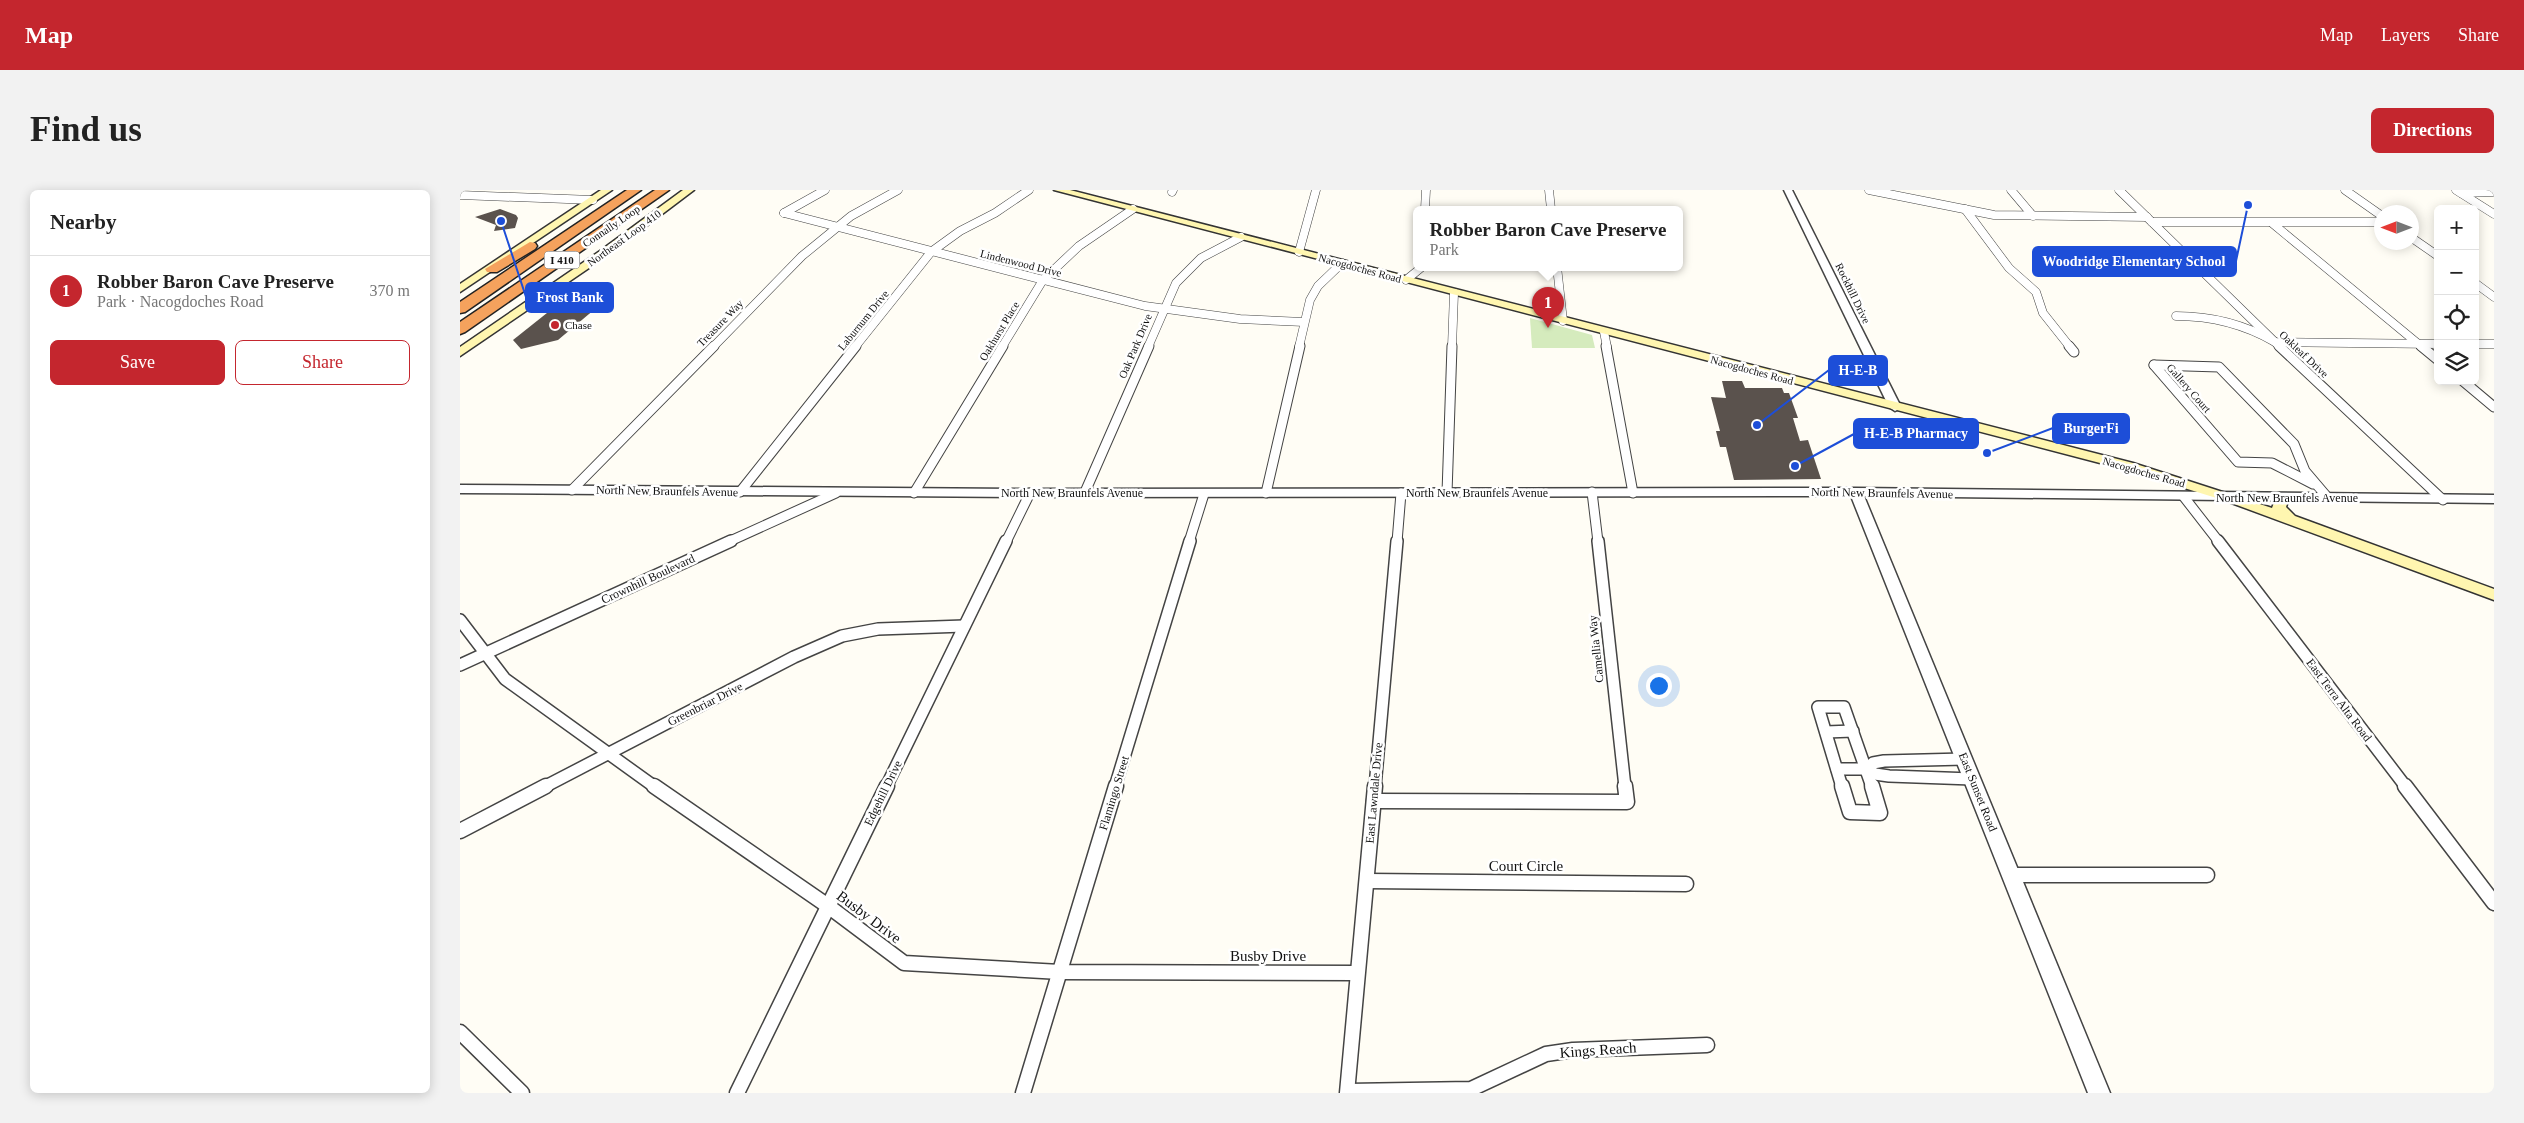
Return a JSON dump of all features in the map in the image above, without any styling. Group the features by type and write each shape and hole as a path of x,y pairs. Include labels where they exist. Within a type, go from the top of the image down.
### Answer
{"highway":[{"path":"492,269 561,228 616,190"},
{"name":"Connally Loop","path":"460,309 557,245 635,190"},
{"name":"Connally Loop","path":"460,329 663,190"}],"main road":[{"path":"460,290 607,190"},
{"name":"Northeast Loop 410","path":"460,352 604,253 689,190"},
{"name":"Nacogdoches Road","path":"1059,190 1081,193 1133,209 1342,264 2128,466 2231,498 2494,595"},
{"path":"2282,498 2279,508 2290,520"}],"street":[{"name":"Lindenwood Drive","path":"825,190 784,213 1162,310 1240,319 1304,322"},
{"name":"Treasure Way","path":"572,490 797,261 851,216 898,190"},
{"name":"Laburnum Drive","path":"740,492 931,252 960,231 995,213 1029,190"},
{"path":"1299,252 1316,190"},
{"path":"1425,206 1426,190"},
{"path":"1549,190 1551,206"},
{"name":"Rockhill Drive","path":"1788,190 1895,407"},
{"path":"1869,190 1994,215 2272,223 2374,222"},
{"path":"2011,190 2033,216"},
{"name":"Oakleaf Drive","path":"2119,190 2275,342 2443,500"},
{"path":"2345,190 2374,210"},
{"path":"2458,191 2494,192"},
{"path":"2458,191 2494,214"},
{"path":"461,195 593,200"},
{"name":"Oakhurst Place","path":"914,493 1043,280 1079,246 1133,209"},
{"path":"1965,209 2008,268 2036,292 2043,313 2074,352"},
{"path":"2272,223 2434,357"},
{"name":"Oak Park Drive","path":"1085,492 1162,310 1176,282 1191,266 1213,251 1241,237"},
{"path":"2419,243 2434,253"},
{"path":"1266,493 1304,322 1313,293 1324,279 1342,264"},
{"path":"1406,280 1417,271"},
{"path":"1557,271 1563,321"},
{"path":"2479,286 2494,297"},
{"path":"1447,493 1454,292"},
{"path":"2176,316 2198,316 2230,322 2252,330 2275,342 2434,344"},
{"path":"1604,332 1633,493"},
{"path":"2479,344 2494,344"},
{"name":"Gallery Court","path":"2317,487 2272,463 2238,462 2154,365 2219,367 2294,444 2300,462 2317,487 2328,498"},
{"path":"2468,385 2494,406"},
{"name":"North New Braunfels Avenue","path":"460,489 1204,494 1856,492 2494,500"},
{"name":"Camellia Way","path":"1374,801 1627,802 1592,492"},
{"name":"East Sunset Road","path":"1856,492 2099,1093"},
{"name":"Crownhill Boulevard","path":"460,665 836,493"},
{"name":"Edgehill Drive","path":"737,1093 1030,493"},
{"name":"East Lawndale Drive","path":"1348,1092 1357,973 1401,493"},
{"name":"Flamingo Street","path":"1023,1093 1204,494"},
{"name":"East Terra Alta Road","path":"2184,497 2494,903"},
{"name":"Busby Drive","path":"460,620 484,654 505,679 607,754 828,906 904,963 1060,972 1357,973"},
{"name":"Greenbriar Drive","path":"460,832 794,657 842,636 878,628 964,626"},
{"path":"1818,707 1844,707 1867,769 1880,813 1850,812 1826,732 1818,707"},
{"path":"1826,732 1853,731"},
{"path":"1867,769 1878,762 1964,759"},
{"path":"1906,761 1911,777"},
{"path":"1837,769 1867,769 1882,775 1972,779"},
{"path":"2011,875 2207,875"},
{"name":"Court Circle","path":"1366,881 1686,884"},
{"path":"460,1032 522,1093"},
{"name":"Kings Reach","path":"1348,1092 1455,1092 1471,1089 1546,1054 1573,1050 1706,1045"}],"green space":[{"path":"1530,318 1592,335 1595,348 1532,348"}],"building":[{"path":"500,209 516,215 518,218 515,228 494,231 496,225 475,217"},
{"name":"Chase","path":"580,301 587,301 595,309 558,340 521,349 513,340 552,309"},
{"path":"1722,381 1742,381 1745,388 1782,388 1784,393 1789,393 1798,418 1793,418 1800,441 1808,440 1821,479 1734,480 1726,447 1720,447 1716,431 1720,431 1711,397 1726,398"}],"place":[{"name":"Woodridge Elementary School","path":"2248,205"},
{"name":"Frost Bank","path":"501,221"},
{"name":"Chase","path":"555,325"},
{"name":"Robber Baron Cave Preserve","path":"1548,328"},
{"name":"H-E-B","path":"1757,425"},
{"name":"BurgerFi","path":"1987,453"},
{"name":"H-E-B Pharmacy","path":"1795,466"}]}
